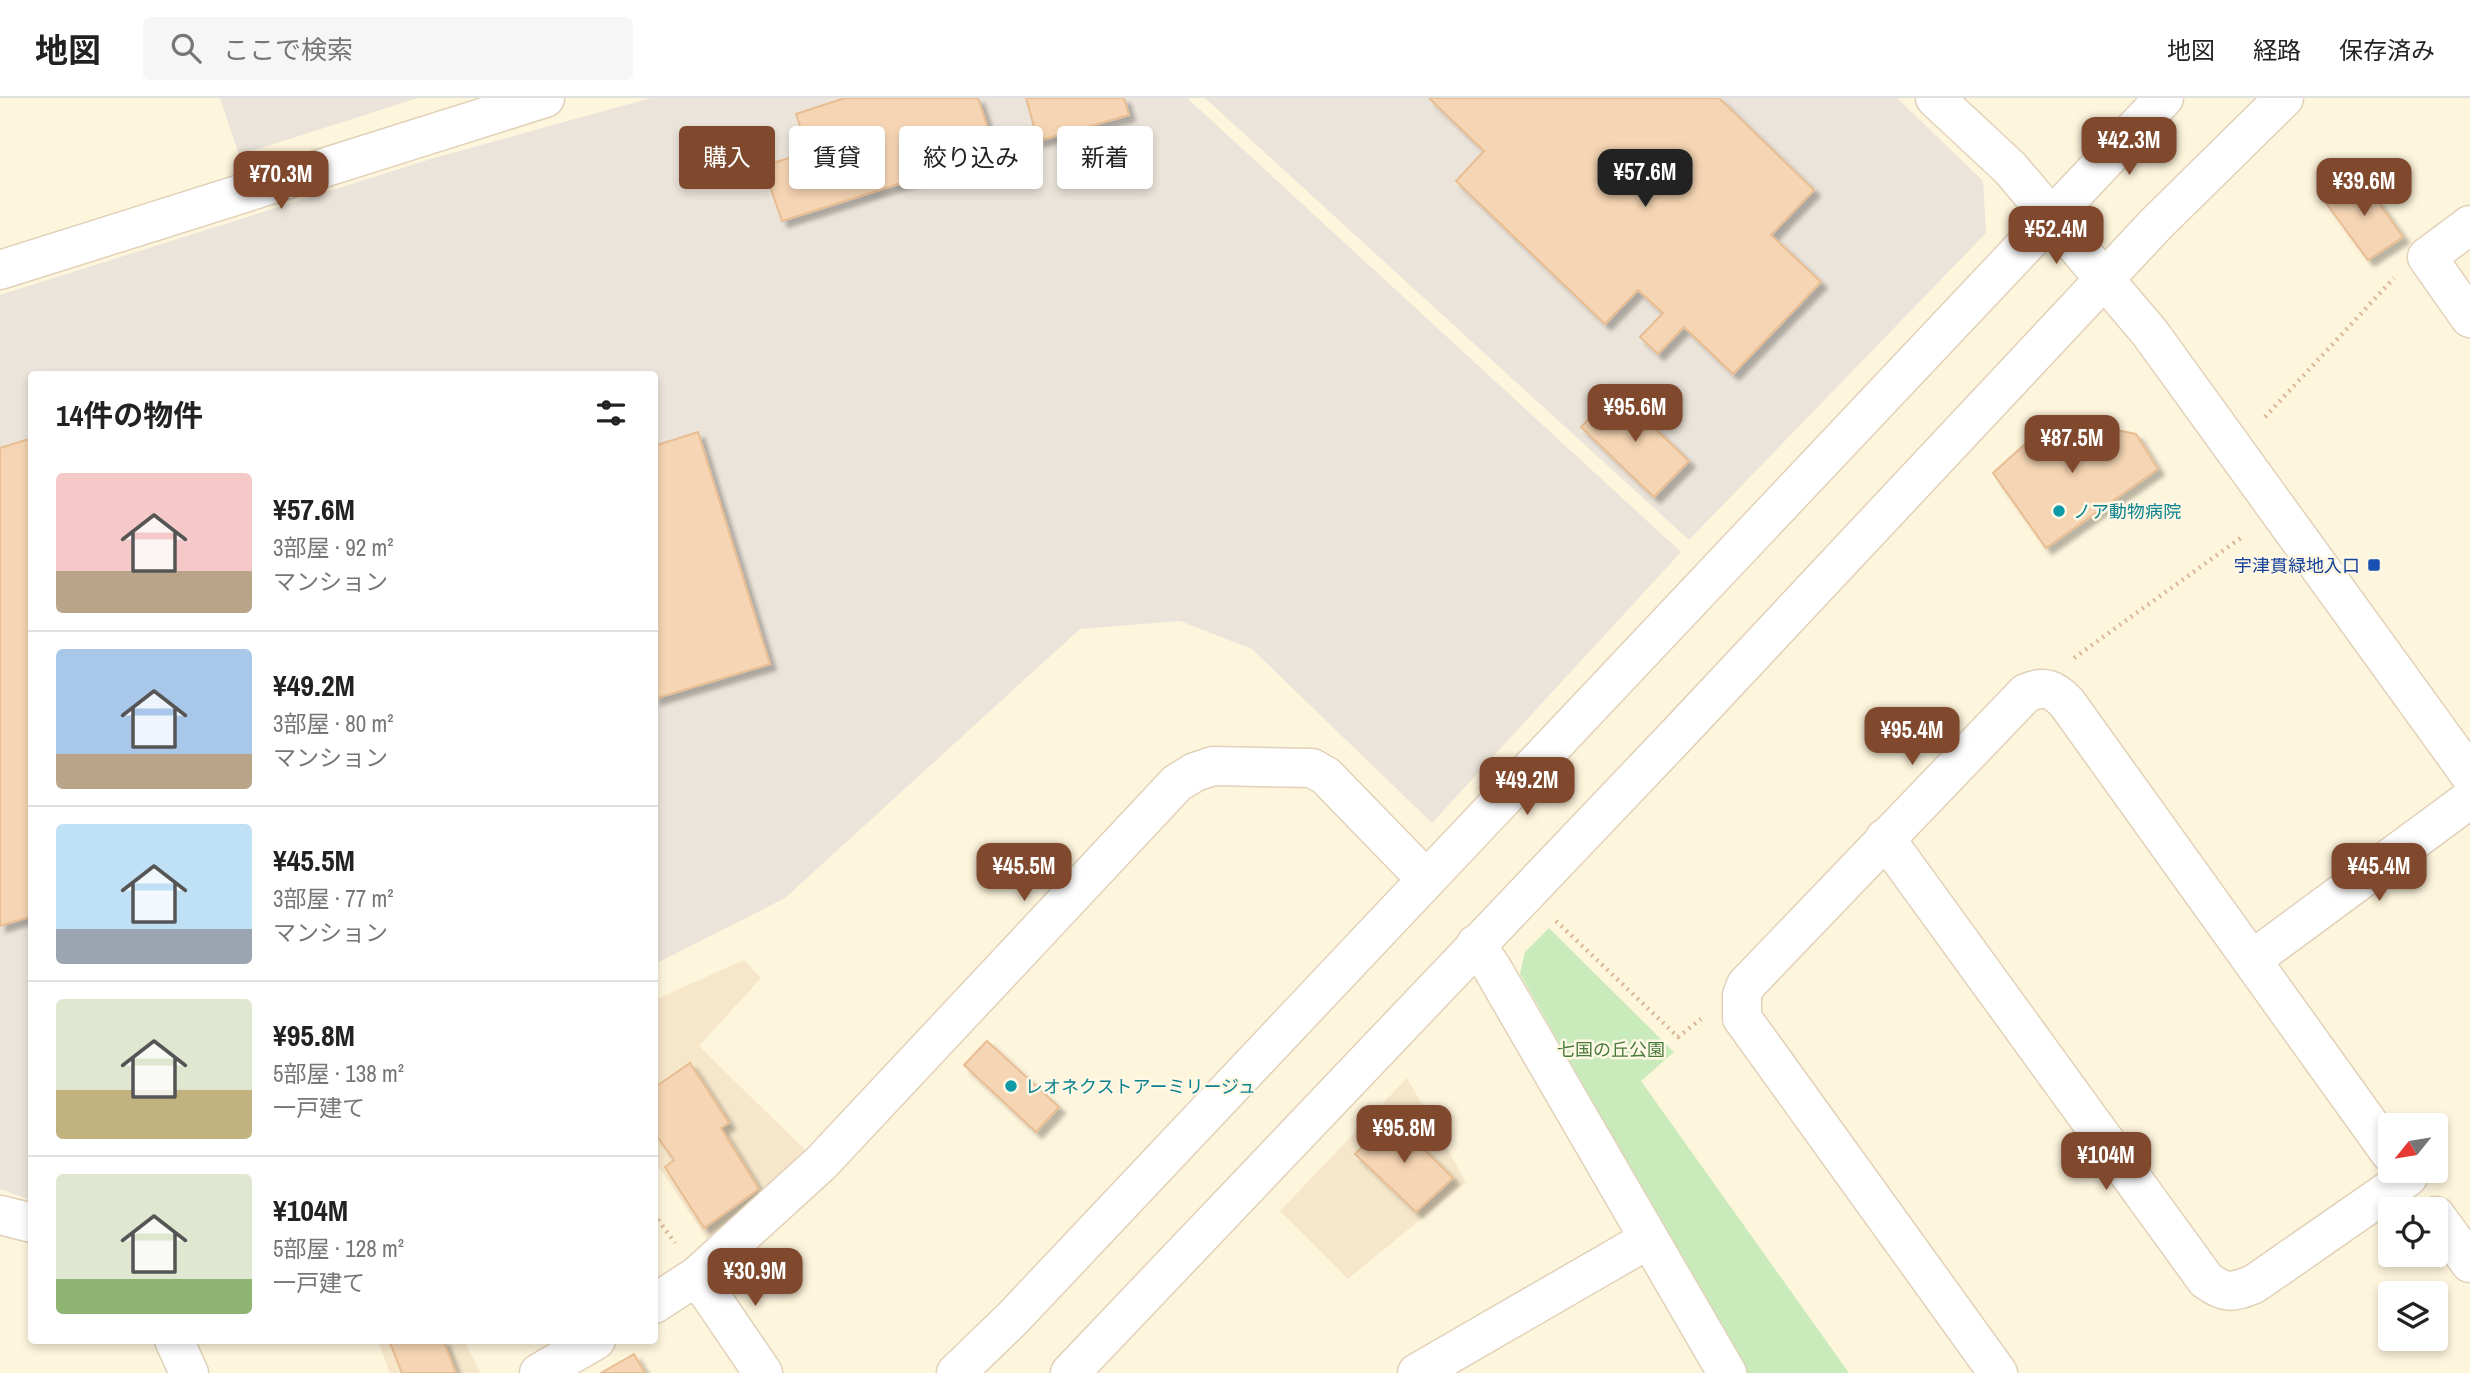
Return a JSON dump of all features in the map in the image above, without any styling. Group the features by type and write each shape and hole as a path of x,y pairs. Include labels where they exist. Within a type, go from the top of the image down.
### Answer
{"street":[{"path":"0,270 545,98"},
{"path":"1935,98 2010,168 2154,338 2470,775"},
{"path":"956,1373 1020,1310 2164,98"},
{"path":"1070,1373 1678,734 2156,224 2284,98"},
{"path":"2470,225 2427,257 2470,318"},
{"path":"1998,1373 1742,1018 1742,995 1746,985 1885,838 2018,700 2033,690 2043,688 2056,691 2067,703 2378,1135"},
{"path":"658,1301 697,1276 821,1163 1177,783 1195,772 1213,766 1312,768 1326,776 1426,880"},
{"path":"2253,959 2470,799"},
{"path":"1885,838 2206,1280 2221,1291 2237,1291 2254,1284 2381,1183"},
{"path":"1476,944 1727,1373"},
{"path":"0,1215 28,1222"},
{"path":"2448,1233 2470,1263"},
{"path":"1417,1373 1649,1240"},
{"path":"697,1276 763,1373"},
{"path":"176,1344 189,1373"},
{"path":"539,1373 589,1344"}],"path":[{"path":"2265,416 2402,269 2427,257"},
{"path":"2043,688 2064,665 2242,537"},
{"path":"1555,920 1678,1037 1711,1011"}],"shaded area":[{"path":"220,98 418,98 239,155"},
{"path":"651,98 1187,98 1681,552 1432,823 1252,649 1180,621 1080,629 785,898 658,962 658,371 28,371 28,1199 0,1189 0,295 434,158"},
{"path":"1205,98 1897,98 1983,181 1986,233 1689,540"},
{"path":"744,960 761,978 699,1046 805,1150 757,1197 707,1239 658,1166 658,998"},
{"path":"1407,1078 1466,1182 1348,1279 1280,1211"},
{"path":"379,1344 466,1344 481,1373 390,1373"}],"green space":[{"name":"七国の丘公園","path":"1549,928 1674,1052 1641,1081 1849,1373 1747,1373 1520,974 1525,952"}],"building":[{"path":"845,98 978,98 987,126 899,126 899,184 885,188 885,126 800,126 796,114"},
{"path":"1026,98 1124,98 1129,115 1090,126 1057,126 1057,136 1043,140 1043,126 1034,126"},
{"path":"1429,98 1719,98 1814,190 1771,235 1821,282 1733,374 1684,327 1658,354 1640,337 1663,313 1638,290 1605,324 1456,181 1484,151"},
{"path":"789,158 789,189 883,189 782,221 771,189 775,189 775,162"},
{"path":"2359,175 2403,237 2368,260 2326,203"},
{"path":"1616,391 1689,461 1654,497 1581,427"},
{"name":"ノア動物病院","path":"2054,418 2136,434 2158,469 2046,548 1993,473"},
{"path":"698,432 770,664 658,698 658,445"},
{"path":"28,439 28,917 0,926 0,448"},
{"name":"レオネクストアーミリージュ","path":"987,1041 1059,1107 1036,1132 964,1065"},
{"path":"690,1063 729,1123 721,1128 759,1189 704,1228 665,1167 674,1160 658,1138 658,1085"},
{"path":"1392,1118 1453,1178 1416,1212 1355,1154"},
{"path":"391,1344 445,1344 456,1373 402,1373"},
{"path":"634,1354 645,1373 601,1373"}],"place":[{"name":"ノア動物病院","path":"2059,511"},
{"name":"宇津貫緑地入口","path":"2374,565"},
{"name":"レオネクストアーミリージュ","path":"1011,1086"}]}
